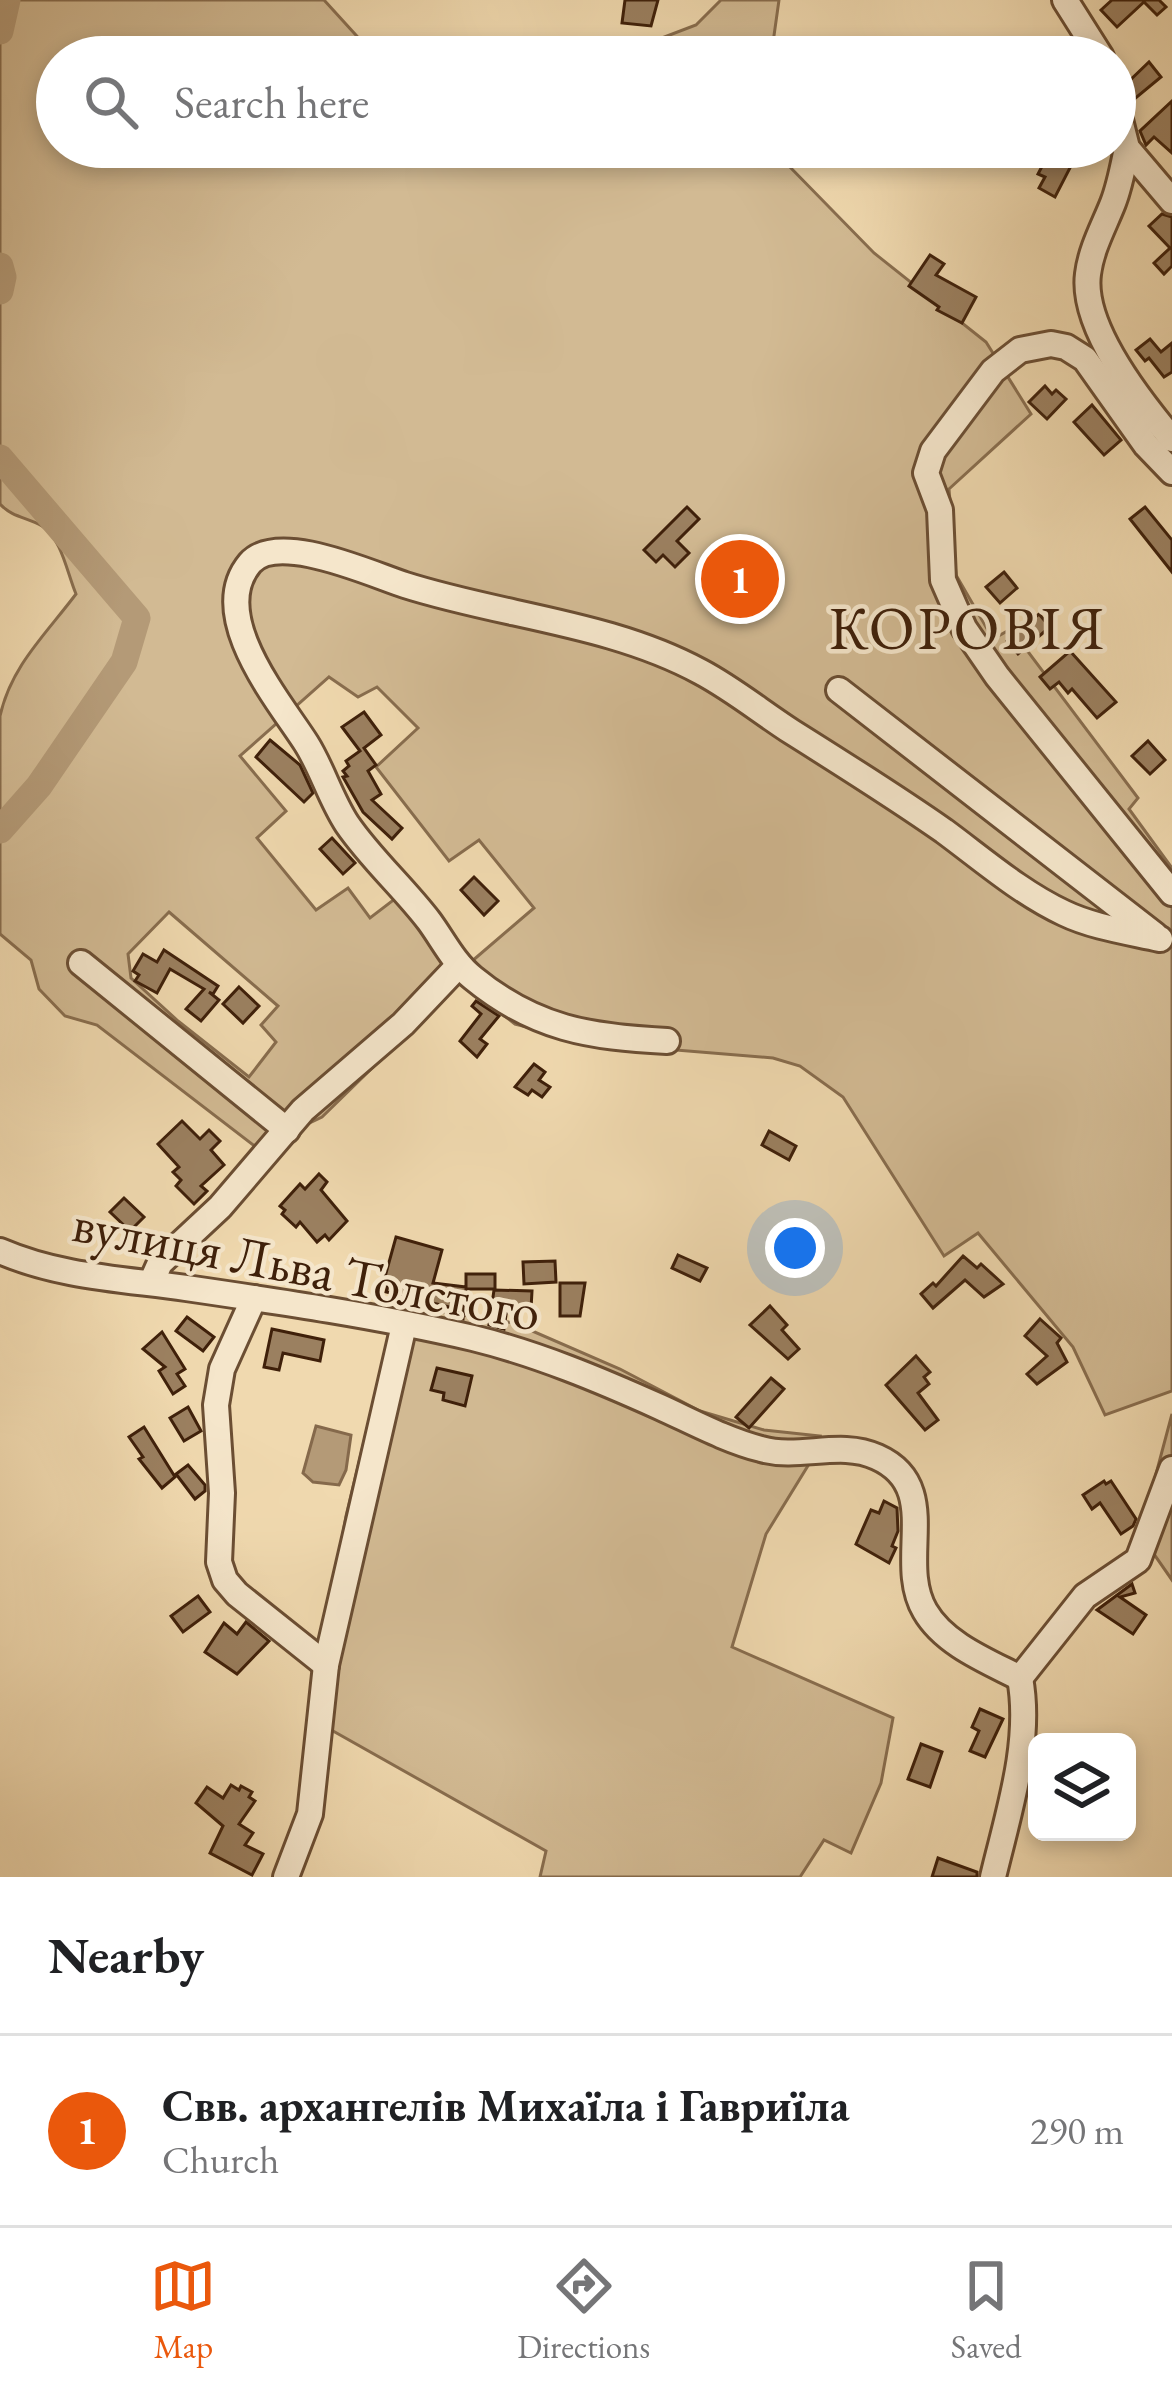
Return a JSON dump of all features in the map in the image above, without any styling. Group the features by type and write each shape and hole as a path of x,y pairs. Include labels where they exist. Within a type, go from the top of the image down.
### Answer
{"street":[{"path":"1065,0 1088,36"},
{"path":"1136,160 1172,201"},
{"path":"1122,168 1089,267 1088,291 1114,356 1140,400 1172,439"},
{"path":"1172,472 1146,445 1085,359 1066,347 1044,344 1020,350 993,371 933,451 926,472 940,510 943,580 964,628 997,676 1172,893"},
{"path":"667,1041 608,1037 551,1025 524,1013 459,965 430,922 349,826 307,744 251,659 241,628 238,592 246,569 263,554 292,552 326,559 453,600 617,637 671,657 717,681 892,794 1045,903 1081,920 1166,943"},
{"path":"839,690 1166,943"},
{"path":"81,963 287,1130"},
{"path":"151,1283 160,1263 220,1207 303,1110 403,1024 459,965"},
{"name":"вулиця Льва Толстого","path":"0,1251 68,1273 254,1298 479,1340 538,1357 764,1450 842,1450 880,1459 896,1470 915,1495 913,1574 924,1610 951,1638 1020,1678"},
{"path":"254,1298 226,1360 218,1393 219,1562 237,1594 326,1665"},
{"path":"286,1877 310,1814 326,1665 404,1325"},
{"path":"993,1877 1023,1736 1020,1678 1085,1596 1138,1560 1172,1468"}],"shaded area":[{"path":"0,0 324,0 357,36 36,36 36,168 791,168 874,253 986,342 1031,414 949,489 956,575 993,639 1011,629 1138,798 1129,809 1172,868 1172,1391 1105,1415 1073,1347 978,1233 944,1256 843,1097 800,1066 773,1058 591,1043 515,1024 460,982 322,1117 257,1148 97,1025 65,1016 39,989 31,960 0,934 0,716 21,666 76,594 49,532 0,504","holes":["329,677 358,697 377,687 418,728 376,767 449,861 479,840 534,908 471,962 413,885 370,918 348,888 316,910 257,838 286,811 240,756","169,912 278,1006 261,1025 276,1042 249,1077 131,978 128,954"]},
{"path":"721,0 779,0 774,36 667,36 696,25"},
{"path":"397,1305 514,1323 620,1369 700,1411 764,1430 820,1436 809,1464 766,1534 732,1647 893,1718 881,1783 851,1853 824,1840 800,1877 540,1877 546,1851 310,1718 346,1516"},
{"path":"1172,1414 1172,1580 1140,1534"},
{"path":"316,1426 351,1435 339,1485 313,1482 303,1473"}],"building":[{"path":"625,0 658,0 651,26 622,23"},
{"path":"1112,0 1159,0 1166,7 1157,15 1144,2 1117,27 1101,10"},
{"path":"1149,62 1161,77 1136,98 1136,74"},
{"path":"1172,101 1172,153 1154,137 1146,145 1140,131"},
{"path":"1041,168 1070,168 1055,197 1039,188 1045,177 1038,174"},
{"path":"1162,214 1172,217 1172,266 1164,274 1154,263 1170,248 1149,226"},
{"path":"930,255 944,264 936,275 976,297 962,323 937,310 909,286"},
{"path":"1150,339 1161,352 1172,343 1172,372 1164,377 1136,350"},
{"path":"1045,386 1066,399 1047,419 1029,402"},
{"path":"1092,405 1121,440 1104,455 1074,422"},
{"path":"687,507 699,519 677,541 689,553 675,567 663,555 656,562 644,550"},
{"path":"1145,507 1172,540 1172,572 1130,519"},
{"path":"727,552 750,567 765,569 775,595 771,601 743,604 711,577"},
{"path":"1004,572 1017,588 1000,603 986,587"},
{"path":"1039,614 1050,627 1018,654 1007,641"},
{"path":"1070,651 1116,702 1097,718 1072,689 1068,693 1059,682 1050,689 1040,677"},
{"path":"364,712 381,735 364,748 376,765 368,771 381,794 372,800 402,828 392,839 363,812 343,777 349,766 346,761 360,751 342,727"},
{"path":"270,740 300,765 313,793 304,802 256,757"},
{"path":"1148,741 1165,760 1150,774 1132,756"},
{"path":"332,838 355,863 343,874 320,849"},
{"path":"474,877 498,901 484,915 461,890"},
{"path":"164,950 218,986 213,994 209,992 219,1000 201,1021 186,1009 204,989 170,969 157,993 135,981 139,975 133,971 143,954 157,962"},
{"path":"239,987 259,1006 243,1023 223,1004"},
{"path":"476,1001 499,1016 480,1039 487,1044 477,1057 460,1041 481,1014 472,1006"},
{"path":"534,1064 545,1072 539,1080 550,1087 542,1097 515,1087"},
{"path":"182,1121 200,1139 209,1130 220,1141 211,1150 224,1165 201,1186 207,1191 194,1204 176,1186 181,1180 173,1172 179,1167 158,1144"},
{"path":"769,1131 796,1146 789,1160 762,1145"},
{"path":"319,1174 327,1182 321,1190 347,1221 329,1240 325,1235 317,1242 300,1222 296,1227 282,1214 285,1210 280,1206 300,1184 305,1189"},
{"path":"124,1198 144,1217 130,1231 110,1212"},
{"path":"396,1237 442,1250 433,1283 466,1287 466,1274 495,1274 495,1289 466,1289 463,1319 448,1316 449,1307 386,1292 388,1285 383,1284"},
{"path":"678,1255 707,1268 700,1281 672,1268"},
{"path":"963,1256 977,1268 981,1264 1003,1284 984,1297 965,1280 933,1308 921,1294 933,1283 936,1286"},
{"path":"555,1261 556,1282 524,1284 523,1262"},
{"path":"560,1283 585,1283 580,1316 560,1316"},
{"path":"494,1290 532,1291 531,1309 507,1308 504,1329 489,1325"},
{"path":"770,1306 799,1349 788,1359 750,1325"},
{"path":"187,1317 214,1337 203,1351 176,1331"},
{"path":"1040,1319 1061,1338 1057,1343 1067,1362 1037,1384 1027,1374 1047,1356 1025,1336"},
{"path":"272,1329 324,1340 320,1361 283,1353 279,1370 264,1367"},
{"path":"162,1332 185,1369 177,1374 185,1386 173,1394 159,1371 165,1367 143,1349"},
{"path":"916,1356 930,1372 924,1377 929,1384 918,1393 938,1420 925,1430 886,1385"},
{"path":"437,1368 472,1376 465,1406 443,1400 444,1393 431,1390"},
{"path":"771,1378 784,1389 749,1428 736,1417"},
{"path":"188,1407 201,1431 184,1441 170,1418"},
{"path":"144,1427 175,1477 162,1488 129,1437"},
{"path":"188,1465 205,1485 195,1499 176,1474"},
{"path":"1111,1481 1136,1519 1121,1534 1100,1503 1092,1509 1083,1495"},
{"path":"884,1501 897,1508 898,1531 892,1546 896,1548 889,1563 856,1544 871,1510 879,1513"},
{"path":"1132,1584 1135,1593 1120,1597 1146,1615 1133,1634 1097,1610"},
{"path":"198,1596 210,1612 183,1632 171,1616"},
{"path":"246,1622 269,1641 237,1674 205,1652 224,1623 237,1634"},
{"path":"980,1709 1003,1719 985,1757 970,1751 979,1731 972,1727"},
{"path":"921,1744 942,1752 930,1787 908,1779"},
{"path":"231,1785 252,1792 249,1797 255,1801 239,1824 253,1833 245,1845 263,1854 252,1875 210,1853 223,1826 196,1803 207,1787 223,1798"},
{"path":"938,1858 977,1872 977,1877 932,1877"}],"waterway":[{"name":"КОРОВІЯ","path":"0,31 7,0"},
{"name":"КОРОВІЯ","path":"0,266 0,291"},
{"name":"КОРОВІЯ","path":"0,458 137,618 124,662 39,786 0,830"}],"place":[{"name":"Свв. архангелів Михаїла і Гавриїла","path":"740,579"}],"district":[{"name":"КОРОВІЯ","path":"968,628"}]}
